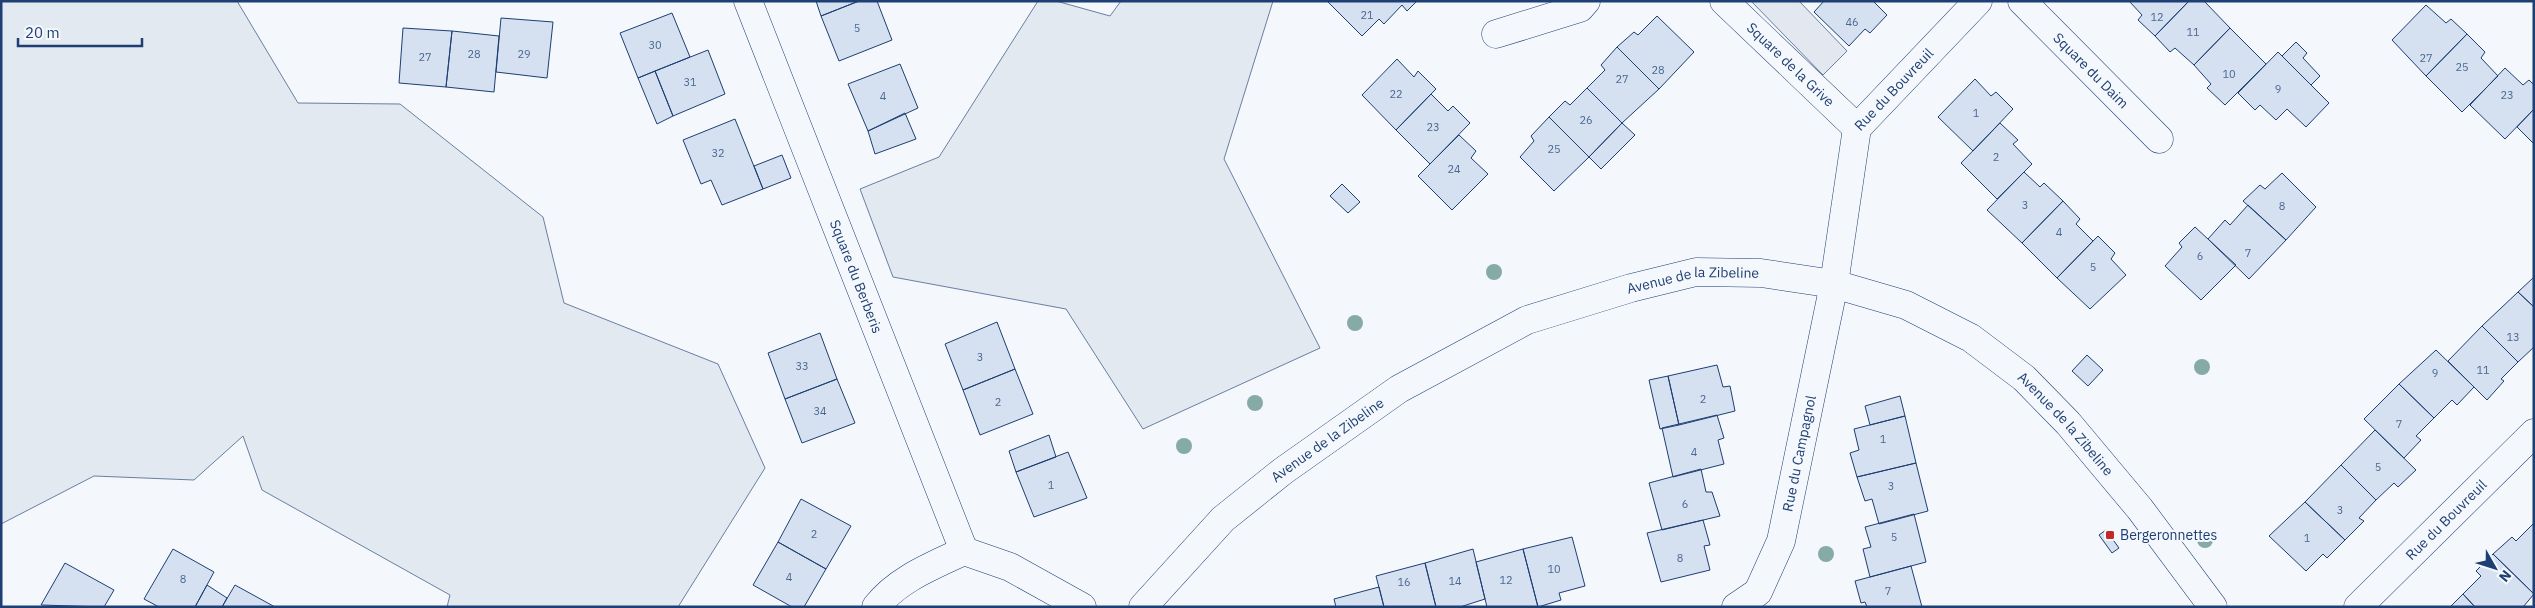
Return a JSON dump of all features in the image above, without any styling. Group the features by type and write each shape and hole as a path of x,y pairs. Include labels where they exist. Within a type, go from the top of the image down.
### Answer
{"street":[{"name":"Square du Berberis","path":"748,1 964,551"},
{"path":"1496,34 1580,8 1586,1"},
{"name":"Square de la Grive","path":"1724,1 1857,128"},
{"name":"Rue du Bouvreuil","path":"1834,284 1857,128 1978,1"},
{"name":"Square du Daim","path":"2022,1 2158,139"},
{"name":"Avenue de la Zibeline","path":"1143,607 1223,519 1282,471 1399,388 1527,320 1630,288 1696,272 1761,272 1834,284 1906,305 1971,338 2024,378 2068,423 2134,502 2213,607"},
{"name":"Rue du Campagnol","path":"1736,607 1758,592 1781,541 1834,284"},
{"name":"Rue du Bouvreuil","path":"2358,607 2534,433"},
{"path":"876,607 883,598 916,573 964,551 1010,566 1082,607"}],"shaded area":[{"path":"1,1 237,1 298,103 400,104 543,217 564,303 718,364 765,468 678,607 447,607 450,595 262,490 243,436 194,480 94,476 1,524"},
{"path":"1038,1 1056,1 1110,16 1121,1 1273,1 1224,159 1320,348 1143,429 1066,309 893,277 860,189 939,157"},
{"path":"1751,1 1799,1 1847,51 1823,75"}],"building":[{"path":"816,1 859,1 821,16"},
{"path":"859,1 877,1 892,40 839,61 821,16"},
{"path":"1327,1 1417,1 1407,11 1402,5 1384,24 1379,19 1362,36"},
{"path":"1824,1 1873,1 1887,15 1870,33 1865,29 1849,46 1814,12"},
{"path":"2129,1 2189,1 2155,36 2138,20 2142,15"},
{"path":"2189,1 2204,1 2230,28 2194,65 2175,48 2170,52 2155,36"},
{"path":"2426,5 2446,23 2451,19 2467,34 2426,76 2392,40"},
{"path":"672,13 690,57 638,78 620,33"},
{"path":"1657,16 1694,52 1659,89 1617,47 1634,32 1638,35"},
{"path":"501,18 553,22 547,78 496,72"},
{"path":"403,28 452,31 446,87 399,83"},
{"path":"2230,28 2266,64 2225,105 2207,88 2211,84 2194,65"},
{"path":"452,31 499,36 494,92 446,87"},
{"path":"2467,34 2485,52 2481,58 2498,76 2462,112 2426,76"},
{"path":"2296,42 2307,53 2303,58 2320,76 2311,85 2282,56"},
{"path":"1617,47 1659,89 1622,123 1587,88 1605,70 1601,65"},
{"path":"708,50 725,94 673,116 655,71"},
{"path":"2278,52 2329,103 2306,127 2287,109 2276,120 2260,105 2255,110 2238,93"},
{"path":"1397,59 1414,77 1418,71 1436,89 1396,130 1362,95"},
{"path":"900,64 918,108 868,131 848,84"},
{"path":"2505,68 2523,85 2529,80 2534,85 2534,109 2505,139 2470,105"},
{"path":"655,71 673,116 657,124 638,78"},
{"path":"1975,79 1991,96 1996,92 2013,109 1973,151 1938,117"},
{"path":"1587,88 1622,123 1589,157 1549,117 1565,101 1570,105"},
{"path":"1431,94 1448,111 1453,106 1470,123 1430,164 1396,130"},
{"path":"2534,109 2534,144 2517,127"},
{"path":"905,113 916,139 875,154 868,131"},
{"path":"1549,117 1589,157 1554,191 1520,157 1534,141 1531,136"},
{"path":"735,119 763,189 722,205 711,180 701,184 683,140"},
{"path":"1622,123 1635,135 1601,169 1589,157"},
{"path":"2000,123 2018,140 2013,144 2032,164 1997,199 1961,163"},
{"path":"1459,135 1476,151 1471,158 1488,174 1452,210 1418,176"},
{"path":"782,155 791,178 763,189 754,166"},
{"path":"2024,172 2040,187 2044,183 2063,201 2022,243 1987,210"},
{"path":"2282,173 2316,207 2286,240 2243,201 2260,185 2265,189"},
{"path":"1342,184 1360,202 1348,213 1330,196"},
{"path":"2063,201 2080,219 2076,224 2093,241 2057,278 2022,243"},
{"path":"2248,205 2286,240 2249,279 2208,239 2225,220 2230,225"},
{"path":"2195,227 2236,265 2201,300 2165,266 2182,247 2179,243"},
{"path":"2098,236 2115,253 2111,259 2126,275 2090,309 2057,278"},
{"path":"2534,277 2534,307 2518,292"},
{"path":"2518,292 2534,307 2534,347 2518,362 2482,326"},
{"path":"997,322 1015,369 963,390 945,344"},
{"path":"2482,326 2518,362 2501,379 2504,381 2487,400 2448,361"},
{"path":"820,333 837,379 785,399 768,353"},
{"path":"2436,350 2474,387 2457,405 2452,400 2434,418 2399,384"},
{"path":"2087,355 2103,370 2088,386 2072,371"},
{"path":"1717,365 1723,387 1730,386 1735,411 1679,425 1668,376"},
{"path":"1015,369 1033,414 980,435 963,390"},
{"path":"1668,376 1679,425 1660,429 1649,380"},
{"path":"837,379 855,423 802,443 785,399"},
{"path":"2399,384 2434,418 2416,436 2421,440 2404,458 2364,419"},
{"path":"1900,396 1905,416 1870,425 1865,406"},
{"path":"1717,415 1724,438 1718,440 1724,464 1673,477 1662,428"},
{"path":"1905,416 1916,463 1857,477 1850,453 1859,450 1854,429"},
{"path":"2375,430 2416,470 2398,487 2394,483 2376,500 2341,465"},
{"path":"1049,435 1056,457 1016,472 1009,451"},
{"path":"1068,452 1087,498 1034,517 1016,472"},
{"path":"1916,463 1928,511 1879,524 1872,499 1865,501 1857,477"},
{"path":"2341,465 2376,500 2359,518 2364,521 2345,540 2305,502"},
{"path":"1701,469 1706,492 1712,492 1720,516 1662,530 1649,483"},
{"path":"801,499 851,526 826,569 778,542"},
{"path":"2305,502 2345,540 2327,558 2323,554 2306,571 2269,536"},
{"path":"1914,514 1926,562 1870,577 1863,549 1871,547 1865,527"},
{"path":"1703,520 1710,545 1704,546 1710,570 1661,582 1647,533"},
{"path":"2533,524 2534,594 2493,554 2512,537 2516,541"},
{"path":"2106,530 2119,548 2112,553 2099,535"},
{"path":"1572,537 1585,586 1559,593 1561,600 1538,607 1523,549"},
{"path":"778,542 826,569 804,607 792,607 753,585"},
{"path":"173,549 214,572 195,607 159,607 144,599"},
{"path":"1473,549 1485,599 1460,607 1436,607 1425,563"},
{"path":"1523,549 1538,607 1487,607 1476,562"},
{"path":"2493,554 2534,594 2523,607 2475,607 2463,594 2481,576 2476,571"},
{"path":"65,563 114,590 104,607 41,605"},
{"path":"1425,563 1436,607 1384,607 1376,576"},
{"path":"1911,566 1922,607 1867,607 1865,602 1861,603 1855,581"},
{"path":"207,585 227,598 222,607 195,607"},
{"path":"235,585 275,607 222,607"},
{"path":"1379,587 1384,607 1336,607 1334,599"},
{"path":"2463,594 2475,607 2450,607"}],"place":[{"name":"Bergeronnettes","path":"2110,535"}]}
